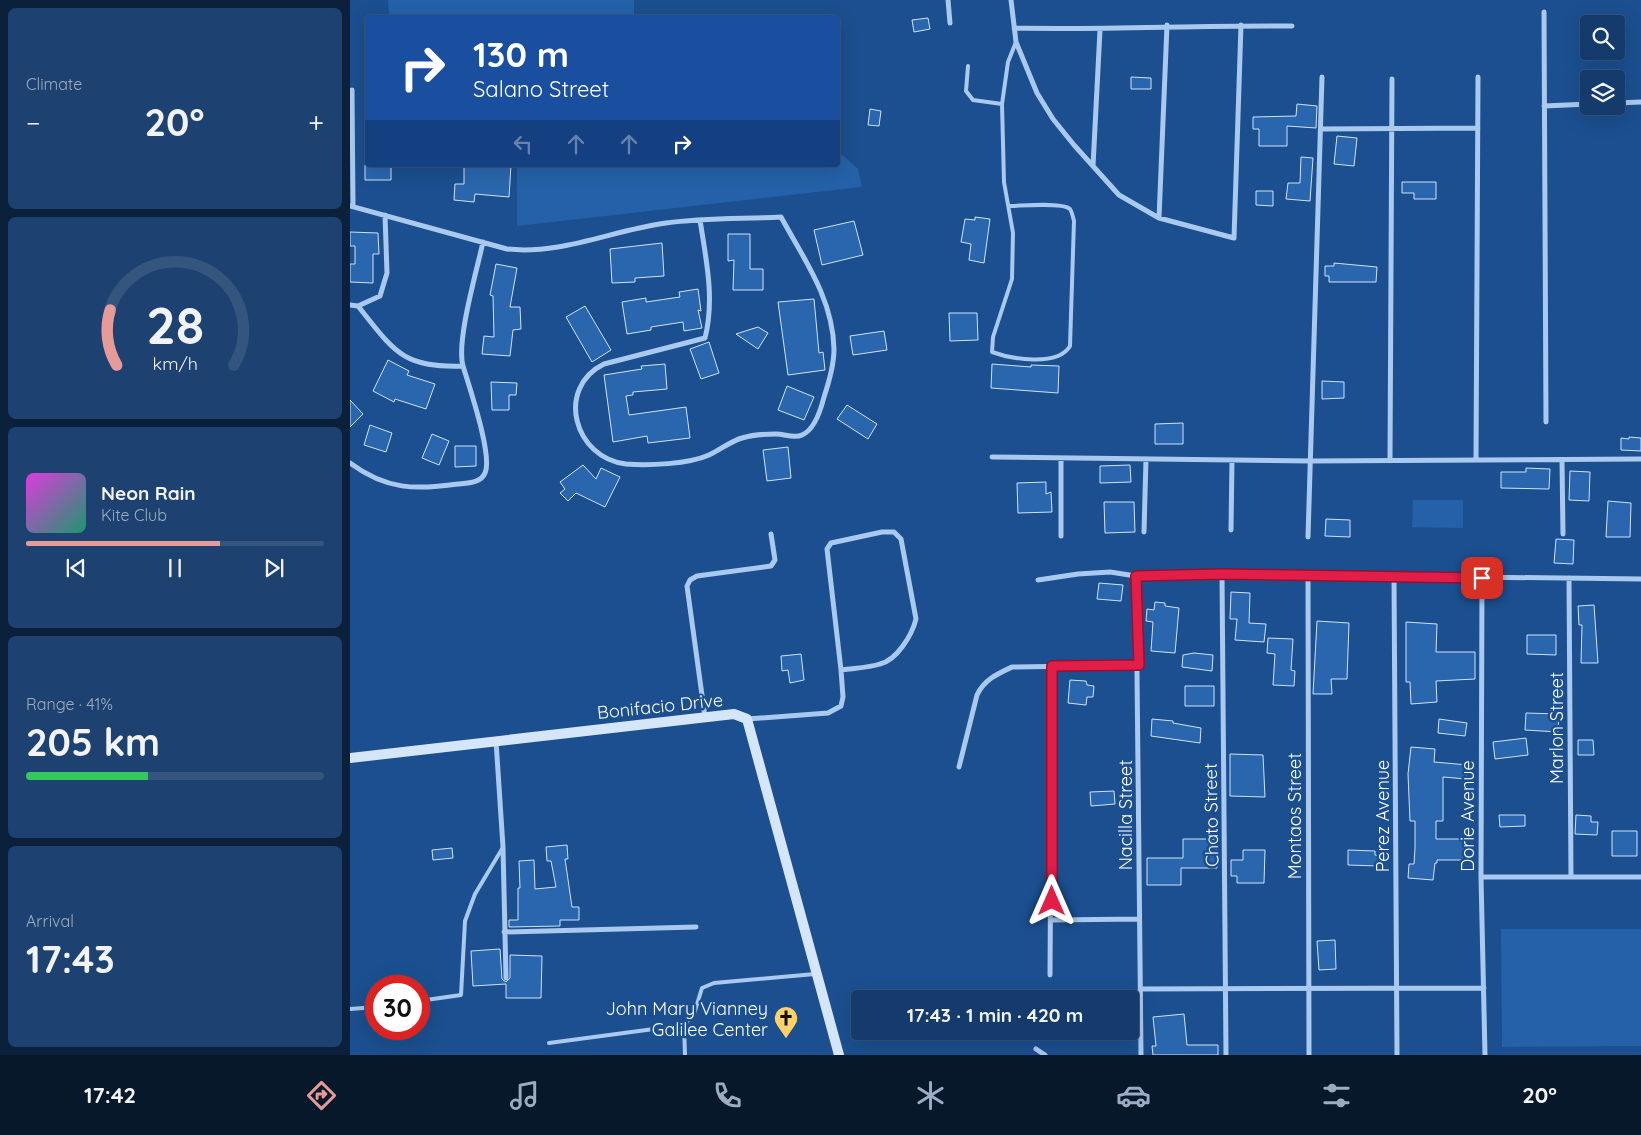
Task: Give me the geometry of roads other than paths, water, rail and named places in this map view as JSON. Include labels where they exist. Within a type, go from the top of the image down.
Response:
[{"type":"street","points":[[948,0],[950,23]]},
{"type":"street","points":[[1011,0],[1016,42],[1037,93],[1053,119],[1120,196],[1159,218],[1234,238],[1241,26]]},
{"type":"street","points":[[1544,12],[1546,422]]},
{"type":"street","points":[[1014,28],[1100,30],[1167,25],[1292,26]]},
{"type":"street","points":[[1159,218],[1167,25]]},
{"type":"street","points":[[1093,167],[1100,30]]},
{"type":"street","points":[[1476,460],[1478,76]]},
{"type":"street","points":[[1308,537],[1322,77]]},
{"type":"street","points":[[1390,461],[1392,79]]},
{"type":"street","points":[[352,90],[352,206],[507,250],[544,250],[647,227],[700,220],[781,217],[819,285],[828,306],[834,350],[822,407],[812,426],[804,435],[795,437],[778,434],[742,438],[707,456],[672,462],[626,464],[613,461],[593,450],[578,427],[576,398],[582,381],[592,370],[604,364],[705,338],[710,314],[708,271],[700,220]]},
{"type":"street","points":[[1625,103],[1641,102]]},
{"type":"street","points":[[1544,106],[1580,104]]},
{"type":"street","points":[[1321,129],[1478,128]]},
{"type":"street","points":[[350,305],[358,306],[380,296],[386,284],[385,215]]},
{"type":"street","points":[[350,463],[384,481],[403,487],[424,489],[475,482],[482,479],[486,469],[480,426],[473,391],[463,366],[461,354],[483,242]]},
{"type":"street","points":[[358,306],[397,353],[418,364],[463,366]]},
{"type":"street","points":[[992,457],[1310,461],[1641,459]]},
{"type":"street","points":[[1061,458],[1061,536]]},
{"type":"street","points":[[1144,532],[1146,459]]},
{"type":"street","points":[[1231,530],[1232,460]]},
{"type":"street","points":[[1562,460],[1563,534]]},
{"type":"street","points":[[746,719],[828,712],[841,706],[843,697],[841,670],[827,549],[831,542],[882,532],[894,532],[901,539],[916,619],[913,631],[898,651],[882,664],[841,670]]},
{"type":"street","points":[[705,717],[687,586],[690,580],[697,576],[771,566],[775,560],[771,534]]},
{"type":"street","points":[[1038,580],[1078,574],[1110,572],[1136,576],[1222,574],[1308,577],[1641,579]]},
{"type":"street","name":"Chato Street","points":[[1222,574],[1226,1055]]},
{"type":"street","name":"Nacilla Street","points":[[1136,576],[1139,665],[1141,1055]]},
{"type":"street","name":"Montaos Street","points":[[1308,577],[1309,1055]]},
{"type":"street","name":"Perez Avenue","points":[[1394,577],[1397,1055]]},
{"type":"street","name":"Dorie Avenue","points":[[1482,578],[1481,877],[1485,1055]]},
{"type":"street","name":"Marlon Street","points":[[1569,578],[1571,877]]},
{"type":"street","points":[[959,767],[977,695],[981,686],[995,675],[1012,667],[1139,665]]},
{"type":"street","points":[[1050,976],[1052,920],[1052,666]]},
{"type":"street","name":"Bonifacio Drive","points":[[350,758],[734,714],[746,719],[839,1055]]},
{"type":"street","points":[[496,740],[503,847],[506,978]]},
{"type":"street","points":[[1481,877],[1641,877]]},
{"type":"street","points":[[1052,920],[1140,919]]},
{"type":"street","points":[[504,932],[696,927]]},
{"type":"street","points":[[1140,988],[1484,988]]},
{"type":"street","points":[[1036,1049],[1045,1055]]},
{"type":"lane","points":[[1009,206],[1052,205],[1068,207],[1071,210],[1074,221],[1070,346],[1066,353],[1055,359],[1008,358],[992,352],[993,337],[1012,279],[1013,233],[1004,182],[1002,104],[1008,62],[1016,42]]},
{"type":"lane","points":[[968,66],[966,91],[973,100],[1002,104]]},
{"type":"lane","points":[[430,999],[460,995],[465,921],[475,894],[503,847]]},
{"type":"lane","points":[[549,1043],[684,1025],[694,1014],[702,988],[714,983],[816,974]]},
{"type":"lane","points":[[350,1010],[365,1008]]},
{"type":"lane","points":[[684,1025],[685,1055]]},
{"type":"place","name":"John Mary Vianney Galilee Center","points":[[786,1039]]}]
